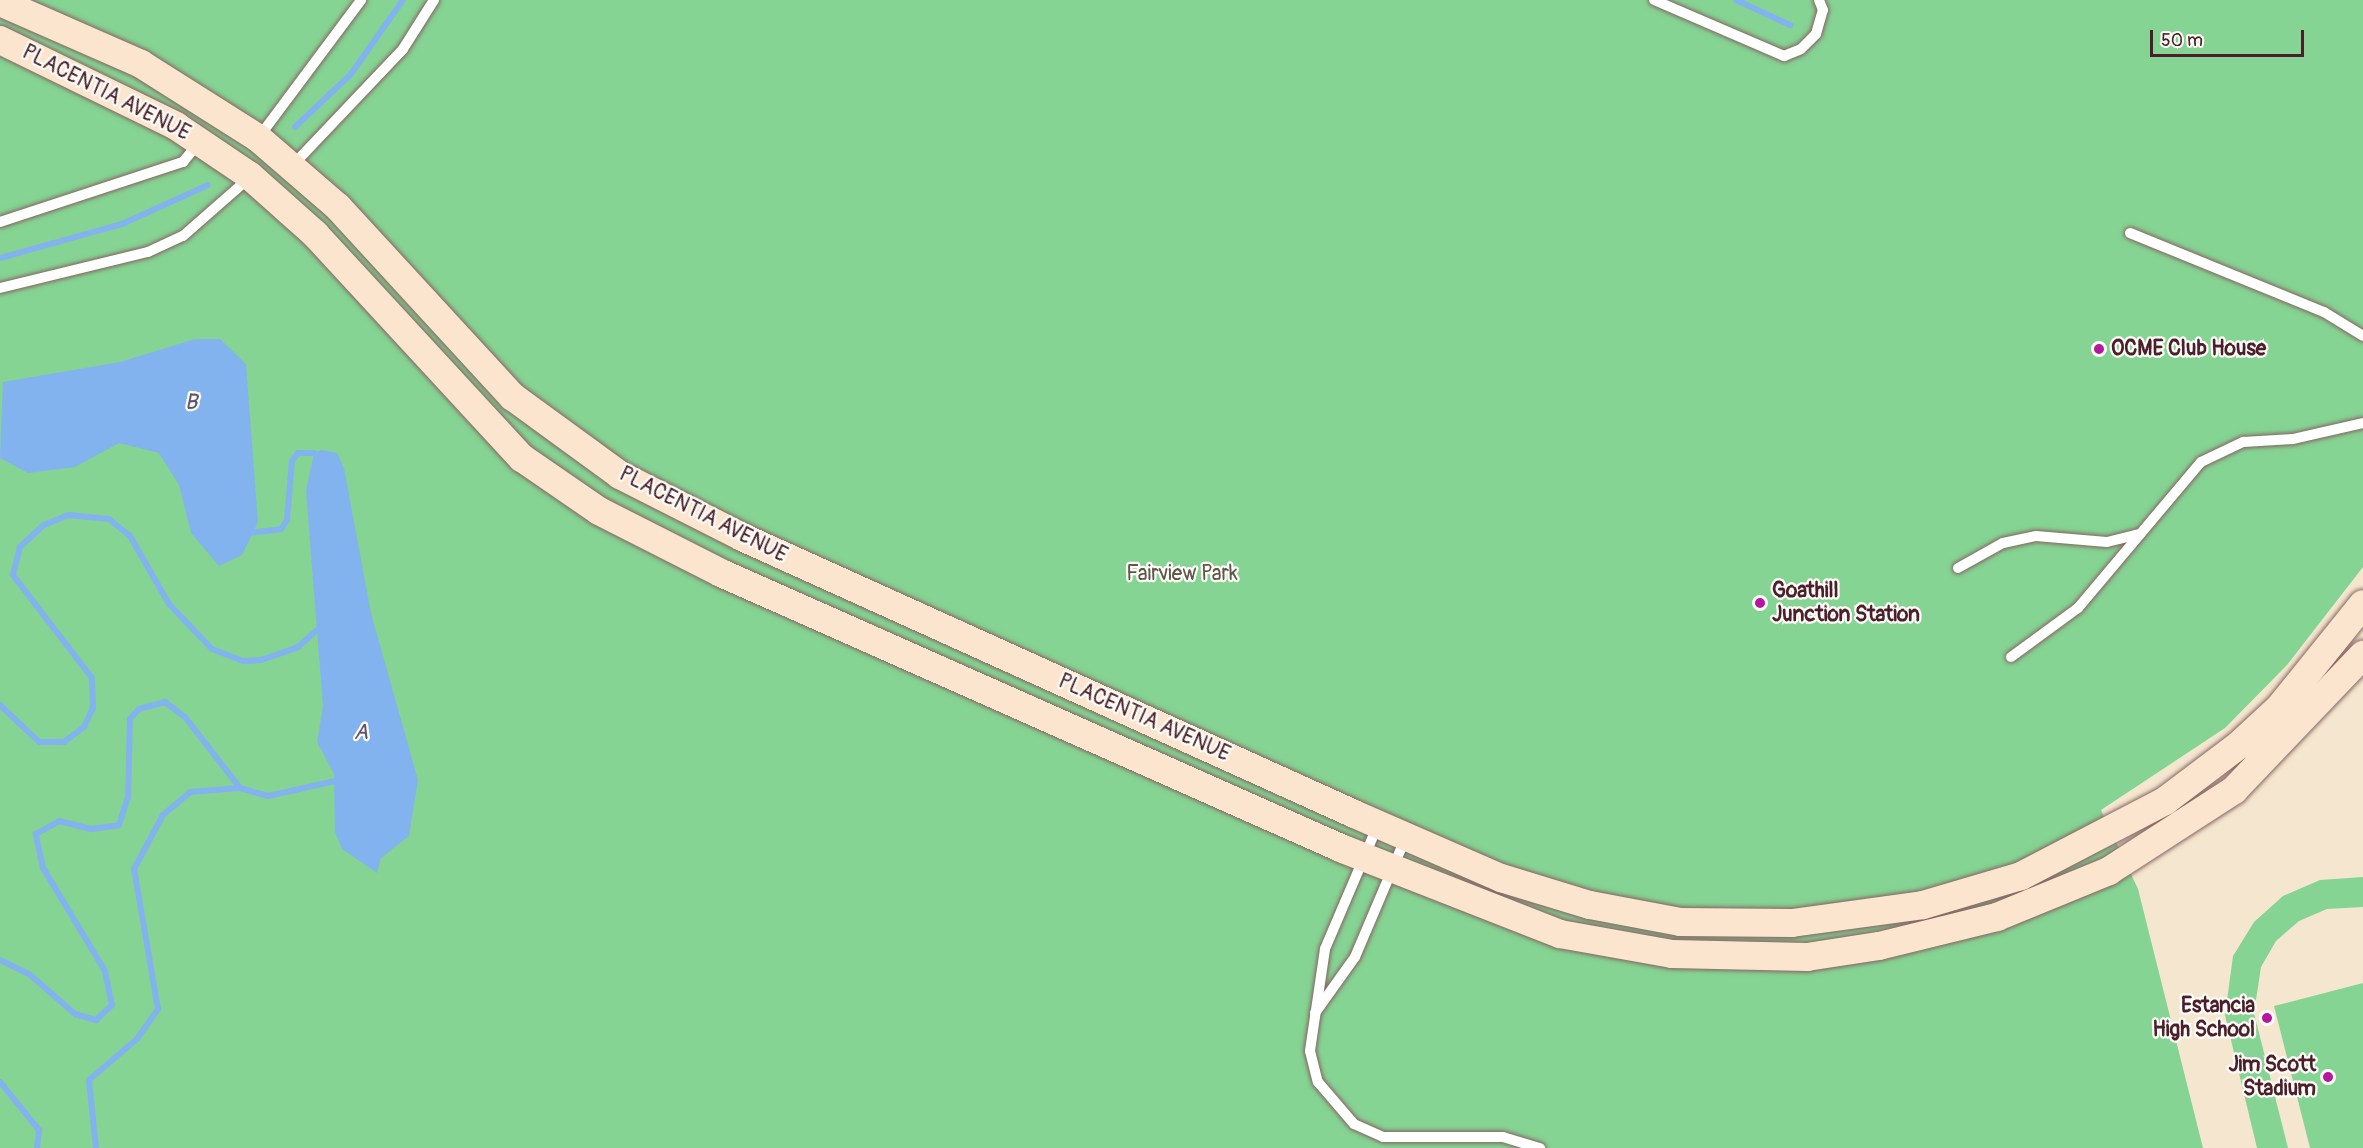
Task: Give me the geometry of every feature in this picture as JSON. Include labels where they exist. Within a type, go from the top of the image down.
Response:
[{"type":"main road","name":"PLACENTIA AVENUE","points":[[0,2],[141,64],[258,138],[292,166],[513,397],[620,475],[742,537],[1379,824],[1545,893],[1680,922],[1792,923],[1923,905],[2021,876],[2097,841],[2165,801],[2280,707],[2363,604]]},
{"type":"main road","name":"PLACENTIA AVENUE","points":[[0,40],[200,141],[250,176],[315,234],[522,458],[599,512],[721,573],[1392,870],[1560,934],[1625,947],[1807,957],[1879,946],[1997,917],[2109,872],[2234,790],[2363,655]]},
{"type":"lane","points":[[258,138],[360,0]]},
{"type":"lane","points":[[292,166],[403,49],[434,0]]},
{"type":"lane","points":[[1653,0],[1784,57],[1801,49],[1816,34],[1823,10],[1820,0]]},
{"type":"lane","points":[[0,222],[183,162],[200,141]]},
{"type":"lane","points":[[0,288],[157,248],[215,212],[250,176]]},
{"type":"lane","points":[[2130,233],[2324,312],[2363,336]]},
{"type":"lane","points":[[2011,657],[2078,608],[2201,462],[2219,450],[2363,423]]},
{"type":"lane","points":[[1958,568],[2003,543],[2036,536],[2107,542],[2140,534]]},
{"type":"lane","points":[[1379,824],[1325,949],[1310,1051],[1318,1082],[1354,1124],[1383,1137],[1503,1137],[1540,1148]]},
{"type":"lane","points":[[1314,1013],[1356,957],[1407,836]]},
{"type":"green space","name":"Fairview Park","points":[[0,0],[2363,0],[2363,567],[2287,665],[2225,728],[2101,810],[2138,889],[2203,1148],[0,1148]]},
{"type":"green space","points":[[2363,877],[2363,907],[2327,909],[2299,921],[2276,941],[2261,967],[2254,1013],[2288,1148],[2257,1148],[2225,1015],[2233,956],[2254,922],[2283,896],[2320,880]]},
{"type":"green space","name":"Jim Scott Stadium","points":[[2363,983],[2363,1148],[2310,1148],[2274,1006]]},
{"type":"water","name":"B","points":[[195,339],[220,339],[246,364],[258,522],[242,555],[219,566],[191,533],[179,485],[159,453],[119,443],[75,467],[28,473],[0,458],[3,382],[120,362]]},
{"type":"water","name":"A","points":[[322,450],[337,453],[344,468],[371,613],[418,780],[409,836],[381,858],[377,873],[342,849],[335,832],[334,774],[317,742],[323,706],[306,491],[314,453]]},
{"type":"waterway","points":[[295,127],[351,74],[403,0]]},
{"type":"waterway","points":[[1736,0],[1790,25]]},
{"type":"waterway","points":[[0,258],[122,224],[208,185]]},
{"type":"waterway","points":[[250,533],[281,529],[287,520],[292,461],[298,453],[314,453]]},
{"type":"waterway","points":[[0,705],[39,742],[64,742],[84,727],[93,708],[92,678],[13,575],[20,547],[44,525],[69,515],[109,519],[130,536],[169,604],[212,649],[244,661],[261,660],[298,647],[317,630]]},
{"type":"waterway","points":[[0,960],[29,974],[75,1014],[96,1020],[112,1005],[105,971],[43,868],[36,834],[59,821],[92,829],[119,825],[128,797],[130,719],[139,709],[165,702],[185,717],[240,788]]},
{"type":"waterway","points":[[96,1148],[89,1080],[137,1039],[158,1009],[134,869],[163,815],[190,792],[240,788],[268,796],[335,781]]},
{"type":"waterway","points":[[0,1082],[39,1130],[37,1148]]},
{"type":"place","name":"OCME Club House","points":[[2099,349]]},
{"type":"place","name":"Goathill Junction Station","points":[[1760,603]]},
{"type":"place","name":"Estancia High School","points":[[2267,1018]]},
{"type":"place","name":"Jim Scott Stadium","points":[[2328,1077]]}]
